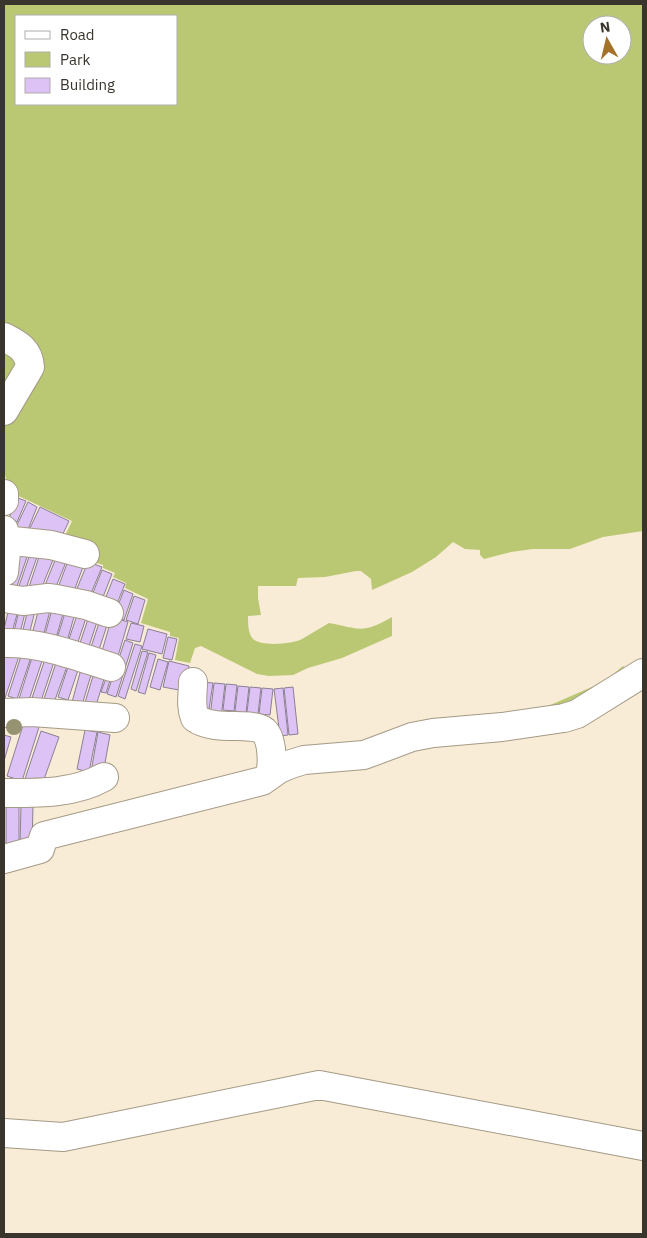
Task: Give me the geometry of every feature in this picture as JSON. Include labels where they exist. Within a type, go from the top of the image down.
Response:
[{"type":"street","points":[[4,337],[18,344],[27,352],[30,360],[30,367],[6,402]]},
{"type":"street","points":[[4,494],[4,500]]},
{"type":"street","points":[[4,572],[6,552],[4,537],[50,544],[85,554]]},
{"type":"street","points":[[4,598],[24,601],[56,599],[86,605],[109,613]]},
{"type":"street","points":[[4,643],[25,643],[53,649],[111,667]]},
{"type":"street","points":[[44,836],[262,781],[291,764],[304,760],[364,755],[412,737],[433,733],[510,726],[564,718],[577,714],[643,673]]},
{"type":"street","points":[[193,682],[193,712],[196,718],[209,724],[258,728],[266,734],[270,745],[272,763],[272,770],[269,776]]},
{"type":"street","points":[[4,713],[32,712],[115,718]]},
{"type":"street","points":[[4,793],[41,793],[88,785],[104,777]]},
{"type":"street","points":[[4,859],[40,849],[44,836],[41,793]]},
{"type":"street","points":[[4,1133],[63,1137],[319,1085],[643,1146]]},
{"type":"green space","points":[[4,4],[643,4],[643,531],[603,537],[570,549],[533,549],[484,559],[480,555],[480,550],[465,549],[453,542],[436,557],[412,572],[372,590],[371,579],[361,571],[325,577],[298,578],[296,586],[258,586],[261,615],[248,616],[250,634],[257,642],[277,644],[298,641],[329,623],[361,629],[374,626],[392,617],[392,636],[342,658],[308,668],[293,675],[269,676],[257,674],[201,646],[195,648],[190,663],[175,660],[179,638],[170,636],[170,632],[141,623],[148,599],[125,588],[126,583],[113,577],[115,573],[103,568],[103,565],[88,560],[61,544],[72,521],[10,492],[4,472],[4,421],[25,388],[4,331]]},
{"type":"green space","points":[[4,342],[21,355],[4,394]]},
{"type":"green space","points":[[623,666],[632,673],[547,715],[548,706],[594,686]]},
{"type":"building","points":[[18,498],[26,501],[17,522],[9,518]]},
{"type":"building","points":[[28,502],[37,507],[27,532],[16,527]]},
{"type":"building","points":[[40,507],[69,521],[59,542],[30,528]]},
{"type":"building","points":[[21,548],[29,551],[14,595],[6,592]]},
{"type":"building","points":[[31,551],[38,554],[23,597],[16,595]]},
{"type":"building","points":[[58,553],[68,557],[53,594],[43,590]]},
{"type":"building","points":[[71,553],[86,559],[71,599],[56,593]]},
{"type":"building","points":[[40,554],[55,555],[39,594],[28,590]]},
{"type":"building","points":[[88,562],[102,567],[87,603],[73,598]]},
{"type":"building","points":[[102,570],[112,574],[99,607],[89,603]]},
{"type":"building","points":[[113,579],[125,584],[114,611],[102,607]]},
{"type":"building","points":[[124,590],[133,594],[124,620],[114,616]]},
{"type":"building","points":[[134,596],[145,600],[138,624],[126,620]]},
{"type":"building","points":[[68,603],[77,606],[66,645],[56,642]]},
{"type":"building","points":[[66,604],[53,648],[42,645],[53,606]]},
{"type":"building","points":[[80,606],[89,609],[76,648],[67,645]]},
{"type":"building","points":[[20,607],[26,609],[20,633],[14,631]]},
{"type":"building","points":[[51,607],[41,644],[30,642],[39,608]]},
{"type":"building","points":[[9,608],[18,611],[12,632],[4,629]]},
{"type":"building","points":[[28,609],[35,611],[29,635],[22,634]]},
{"type":"building","points":[[91,610],[100,613],[87,652],[78,649]]},
{"type":"building","points":[[102,614],[110,616],[97,656],[89,653]]},
{"type":"building","points":[[112,617],[128,622],[116,663],[100,658]]},
{"type":"building","points":[[131,623],[144,626],[140,642],[126,639]]},
{"type":"building","points":[[148,629],[167,634],[162,654],[142,649]]},
{"type":"building","points":[[168,637],[177,639],[172,660],[163,658]]},
{"type":"building","points":[[125,640],[133,643],[116,697],[107,694]]},
{"type":"building","points":[[135,644],[142,646],[125,699],[118,696]]},
{"type":"building","points":[[22,647],[4,701],[4,652]]},
{"type":"building","points":[[24,647],[34,648],[17,699],[8,696]]},
{"type":"building","points":[[35,648],[46,649],[28,703],[19,699]]},
{"type":"building","points":[[48,650],[57,653],[39,707],[30,704]]},
{"type":"building","points":[[142,651],[148,652],[136,691],[131,689]]},
{"type":"building","points":[[149,653],[156,655],[145,694],[138,692]]},
{"type":"building","points":[[59,654],[70,658],[51,711],[41,708]]},
{"type":"building","points":[[71,658],[81,661],[68,700],[58,697]]},
{"type":"building","points":[[158,659],[168,662],[160,690],[150,687]]},
{"type":"building","points":[[169,661],[189,666],[184,691],[163,687]]},
{"type":"building","points":[[83,662],[94,665],[82,705],[72,702]]},
{"type":"building","points":[[96,666],[107,669],[95,709],[84,706]]},
{"type":"building","points":[[109,670],[113,671],[106,693],[101,692]]},
{"type":"building","points":[[202,682],[213,683],[209,709],[199,707]]},
{"type":"building","points":[[214,683],[225,684],[221,718],[210,717]]},
{"type":"building","points":[[226,684],[237,685],[234,711],[223,710]]},
{"type":"building","points":[[238,686],[249,687],[246,713],[235,711]]},
{"type":"building","points":[[250,687],[261,688],[258,714],[247,712]]},
{"type":"building","points":[[293,687],[298,734],[289,735],[284,688]]},
{"type":"building","points":[[262,688],[273,689],[270,715],[259,714]]},
{"type":"building","points":[[283,688],[288,735],[280,736],[274,689]]},
{"type":"building","points":[[25,719],[40,724],[22,781],[7,776]]},
{"type":"building","points":[[85,730],[97,732],[89,772],[77,769]]},
{"type":"building","points":[[41,731],[59,737],[41,788],[24,782]]},
{"type":"building","points":[[98,732],[110,735],[103,774],[91,772]]},
{"type":"building","points":[[4,735],[11,737],[4,761]]},
{"type":"building","points":[[6,804],[19,804],[19,846],[6,845]]},
{"type":"building","points":[[21,805],[33,806],[32,845],[20,845]]}]
